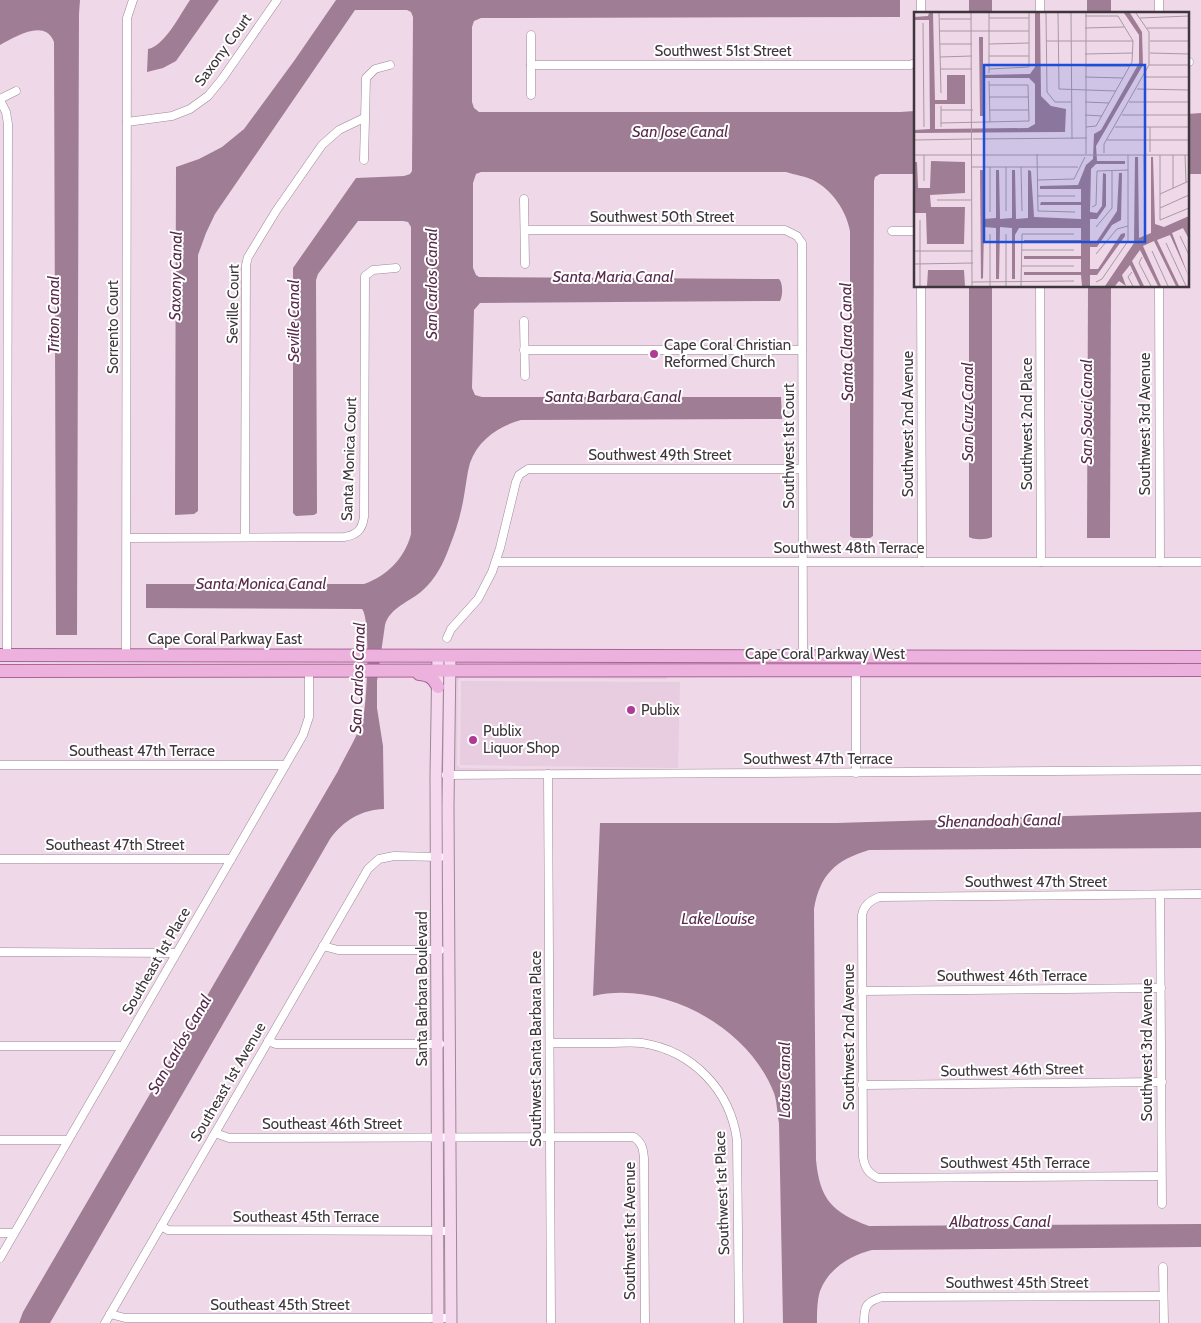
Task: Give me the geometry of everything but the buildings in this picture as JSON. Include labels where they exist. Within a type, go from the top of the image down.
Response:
[{"type":"main road","name":"Cape Coral Parkway East","points":[[2,658],[126,655],[444,656]]},
{"type":"main road","points":[[51,671],[62,665],[69,664],[119,663],[125,659],[126,655]]},
{"type":"main road","points":[[129,671],[146,664],[187,664],[192,662],[194,655]]},
{"type":"main road","name":"Cape Coral Parkway West","points":[[444,656],[678,658],[939,656],[1201,657]]},
{"type":"main road","name":"Santa Barbara Boulevard","points":[[444,656],[450,775],[451,1320]]},
{"type":"main road","points":[[856,670],[863,664],[926,663],[939,656]]},
{"type":"main road","points":[[594,670],[605,662],[662,663],[678,658]]},
{"type":"main road","points":[[720,670],[729,664],[792,664],[803,658]]},
{"type":"main road","name":"Cape Coral Parkway East","points":[[0,671],[325,670],[383,672]]},
{"type":"main road","points":[[383,672],[444,670]]},
{"type":"main road","name":"Cape Coral Parkway West","points":[[444,670],[1201,670]]},
{"type":"main road","name":"Santa Barbara Boulevard","points":[[438,1321],[436,775],[438,687],[444,670]]},
{"type":"main road","points":[[383,672],[428,675],[434,678],[438,687]]},
{"type":"street","name":"Sorrento Court","points":[[126,655],[127,18],[133,0]]},
{"type":"street","name":"Saxony Court","points":[[127,122],[172,116],[190,109],[208,96],[277,0]]},
{"type":"street","points":[[531,35],[531,95]]},
{"type":"street","name":"Southwest 51st Street","points":[[531,65],[910,65],[914,63]]},
{"type":"street","points":[[364,160],[366,78],[375,69],[390,64]]},
{"type":"street","points":[[2,658],[8,124],[6,112],[0,99],[16,92]]},
{"type":"street","name":"Seville Court","points":[[245,537],[246,265],[248,257],[276,211],[327,140],[339,130],[364,118]]},
{"type":"street","points":[[524,198],[525,264]]},
{"type":"street","name":"Southwest 50th Street","points":[[524,230],[784,230],[797,236]]},
{"type":"street","points":[[892,231],[914,230]]},
{"type":"street","name":"Southwest 1st Court","points":[[797,236],[802,243],[803,658]]},
{"type":"street","name":"Santa Monica Court","points":[[127,538],[351,536],[358,532],[363,525],[365,276],[373,270],[396,268]]},
{"type":"street","name":"Southwest 2nd Avenue","points":[[921,288],[922,562]]},
{"type":"street","name":"Southwest 2nd Place","points":[[1040,288],[1041,562]]},
{"type":"street","name":"Southwest 3rd Avenue","points":[[1159,288],[1160,562]]},
{"type":"street","points":[[524,321],[524,376]]},
{"type":"street","points":[[524,350],[802,350]]},
{"type":"street","name":"Southwest 49th Street","points":[[497,562],[516,482],[520,475],[528,470],[535,468],[802,469]]},
{"type":"street","points":[[447,638],[451,629],[472,607],[497,562]]},
{"type":"street","name":"Southwest 48th Terrace","points":[[497,562],[1201,562]]},
{"type":"street","name":"Southeast 1st Place","points":[[0,1258],[303,735],[307,724],[309,670]]},
{"type":"street","points":[[856,670],[856,773]]},
{"type":"street","name":"Southeast 47th Terrace","points":[[0,765],[285,765]]},
{"type":"street","name":"Southwest 47th Terrace","points":[[436,775],[1201,770]]},
{"type":"street","name":"Southwest Santa Barbara Place","points":[[548,774],[551,1323]]},
{"type":"street","name":"Southeast 1st Avenue","points":[[106,1323],[368,869],[379,859],[394,856],[436,857]]},
{"type":"street","points":[[436,857],[449,858]]},
{"type":"street","name":"Southeast 47th Street","points":[[0,859],[231,859]]},
{"type":"street","name":"Southwest 47th Street","points":[[871,900],[879,897],[1201,894]]},
{"type":"street","name":"Southwest 3rd Avenue","points":[[1160,895],[1162,1204]]},
{"type":"street","name":"Southwest 2nd Avenue","points":[[870,1174],[864,1166],[863,1158],[862,915],[864,908],[871,900]]},
{"type":"street","points":[[323,946],[338,950],[449,950]]},
{"type":"street","points":[[0,952],[176,953]]},
{"type":"street","name":"Southwest 46th Terrace","points":[[862,991],[1161,988]]},
{"type":"street","points":[[268,1041],[276,1044],[450,1044]]},
{"type":"street","name":"Southwest 1st Place","points":[[550,1043],[644,1044],[660,1047],[677,1054],[703,1072],[724,1098],[736,1130],[738,1150],[739,1323]]},
{"type":"street","points":[[0,1046],[122,1046]]},
{"type":"street","name":"Southwest 46th Street","points":[[862,1085],[1162,1082]]},
{"type":"street","name":"Southeast 46th Street","points":[[215,1133],[229,1138],[450,1137]]},
{"type":"street","points":[[450,1137],[550,1136]]},
{"type":"street","name":"Southwest 1st Avenue","points":[[550,1136],[627,1136],[639,1140],[643,1147],[645,1323]]},
{"type":"street","points":[[0,1140],[68,1140]]},
{"type":"street","name":"Southwest 45th Terrace","points":[[870,1174],[878,1178],[1161,1176]]},
{"type":"street","name":"Southeast 45th Terrace","points":[[161,1226],[168,1230],[451,1231]]},
{"type":"street","points":[[0,1233],[14,1233]]},
{"type":"street","points":[[1163,1267],[1164,1323]]},
{"type":"street","name":"Southwest 45th Street","points":[[864,1323],[866,1306],[871,1300],[882,1297],[1163,1296]]},
{"type":"street","name":"Southeast 45th Street","points":[[110,1314],[125,1318],[451,1320]]},
{"type":"shaded area","points":[[453,674],[666,674],[667,679],[460,678],[458,681],[457,765],[460,768],[670,771],[453,776]]},
{"type":"shaded area","points":[[461,681],[680,682],[678,768],[460,765]]},
{"type":"water","points":[[0,0],[80,0],[77,635],[56,635],[54,42],[50,35],[44,31],[37,30],[21,34],[0,45]]},
{"type":"water","points":[[190,0],[219,0],[176,61],[163,68],[147,72],[148,49],[154,47],[166,36]]},
{"type":"water","points":[[336,0],[900,0],[900,17],[481,18],[474,21],[472,27],[472,102],[474,108],[479,112],[914,111],[914,174],[880,174],[875,177],[874,181],[873,536],[870,538],[853,538],[850,536],[850,231],[842,208],[826,189],[810,179],[786,172],[481,172],[476,174],[473,183],[473,268],[479,277],[779,279],[782,296],[780,301],[480,303],[474,310],[472,388],[475,395],[482,397],[781,397],[782,419],[521,420],[497,430],[478,447],[470,463],[458,522],[442,565],[428,585],[396,609],[385,625],[377,681],[377,708],[383,746],[384,809],[368,811],[354,817],[341,826],[330,839],[50,1323],[19,1323],[23,1312],[338,771],[363,718],[367,680],[367,628],[362,609],[146,608],[146,584],[364,584],[380,576],[394,565],[404,551],[411,534],[411,227],[408,222],[403,221],[358,221],[318,274],[316,280],[317,513],[314,515],[296,516],[293,513],[293,268],[356,178],[404,176],[412,171],[413,17],[411,12],[407,10],[355,10],[215,214],[206,233],[198,255],[198,511],[194,514],[175,515],[176,167],[199,159],[222,147],[244,129]]},
{"type":"water","points":[[969,0],[992,0],[992,12],[969,12]]},
{"type":"water","points":[[1087,0],[1111,0],[1111,12],[1087,12]]},
{"type":"water","points":[[1201,113],[1201,174],[1188,174],[1188,114]]},
{"type":"water","points":[[969,288],[992,288],[992,537],[974,539],[969,537]]},
{"type":"water","points":[[1088,288],[1111,288],[1110,538],[1087,538]]},
{"type":"water","name":"Lake Louise","points":[[1201,812],[1201,848],[869,850],[847,859],[831,870],[820,886],[814,909],[816,1160],[818,1174],[825,1195],[837,1210],[869,1226],[1201,1224],[1201,1247],[872,1250],[848,1259],[829,1276],[820,1291],[817,1323],[783,1323],[779,1123],[774,1093],[762,1069],[744,1047],[700,1013],[674,1002],[647,995],[620,993],[593,996],[600,823],[836,823]]},
{"type":"place","name":"Cape Coral Christian Reformed Church","points":[[654,354]]},
{"type":"place","name":"Publix","points":[[631,710]]},
{"type":"place","name":"Publix Liquor Shop","points":[[473,740]]},
{"type":"water label","name":"San Jose Canal","points":[[680,131]]},
{"type":"water label","name":"Saxony Canal","points":[[175,276]]},
{"type":"water label","name":"Santa Maria Canal","points":[[613,276]]},
{"type":"water label","name":"San Carlos Canal","points":[[431,284]]},
{"type":"water label","name":"Triton Canal","points":[[53,315]]},
{"type":"water label","name":"Seville Canal","points":[[293,321]]},
{"type":"water label","name":"Santa Clara Canal","points":[[846,342]]},
{"type":"water label","name":"Santa Barbara Canal","points":[[613,396]]},
{"type":"water label","name":"San Cruz Canal","points":[[967,412]]},
{"type":"water label","name":"San Souci Canal","points":[[1086,412]]},
{"type":"water label","name":"Santa Monica Canal","points":[[261,583]]},
{"type":"water label","name":"San Carlos Canal","points":[[357,678]]},
{"type":"water label","name":"Shenandoah Canal","points":[[999,820]]},
{"type":"water label","name":"San Carlos Canal","points":[[179,1044]]},
{"type":"water label","name":"Lotus Canal","points":[[784,1080]]},
{"type":"water label","name":"Albatross Canal","points":[[1000,1221]]}]
